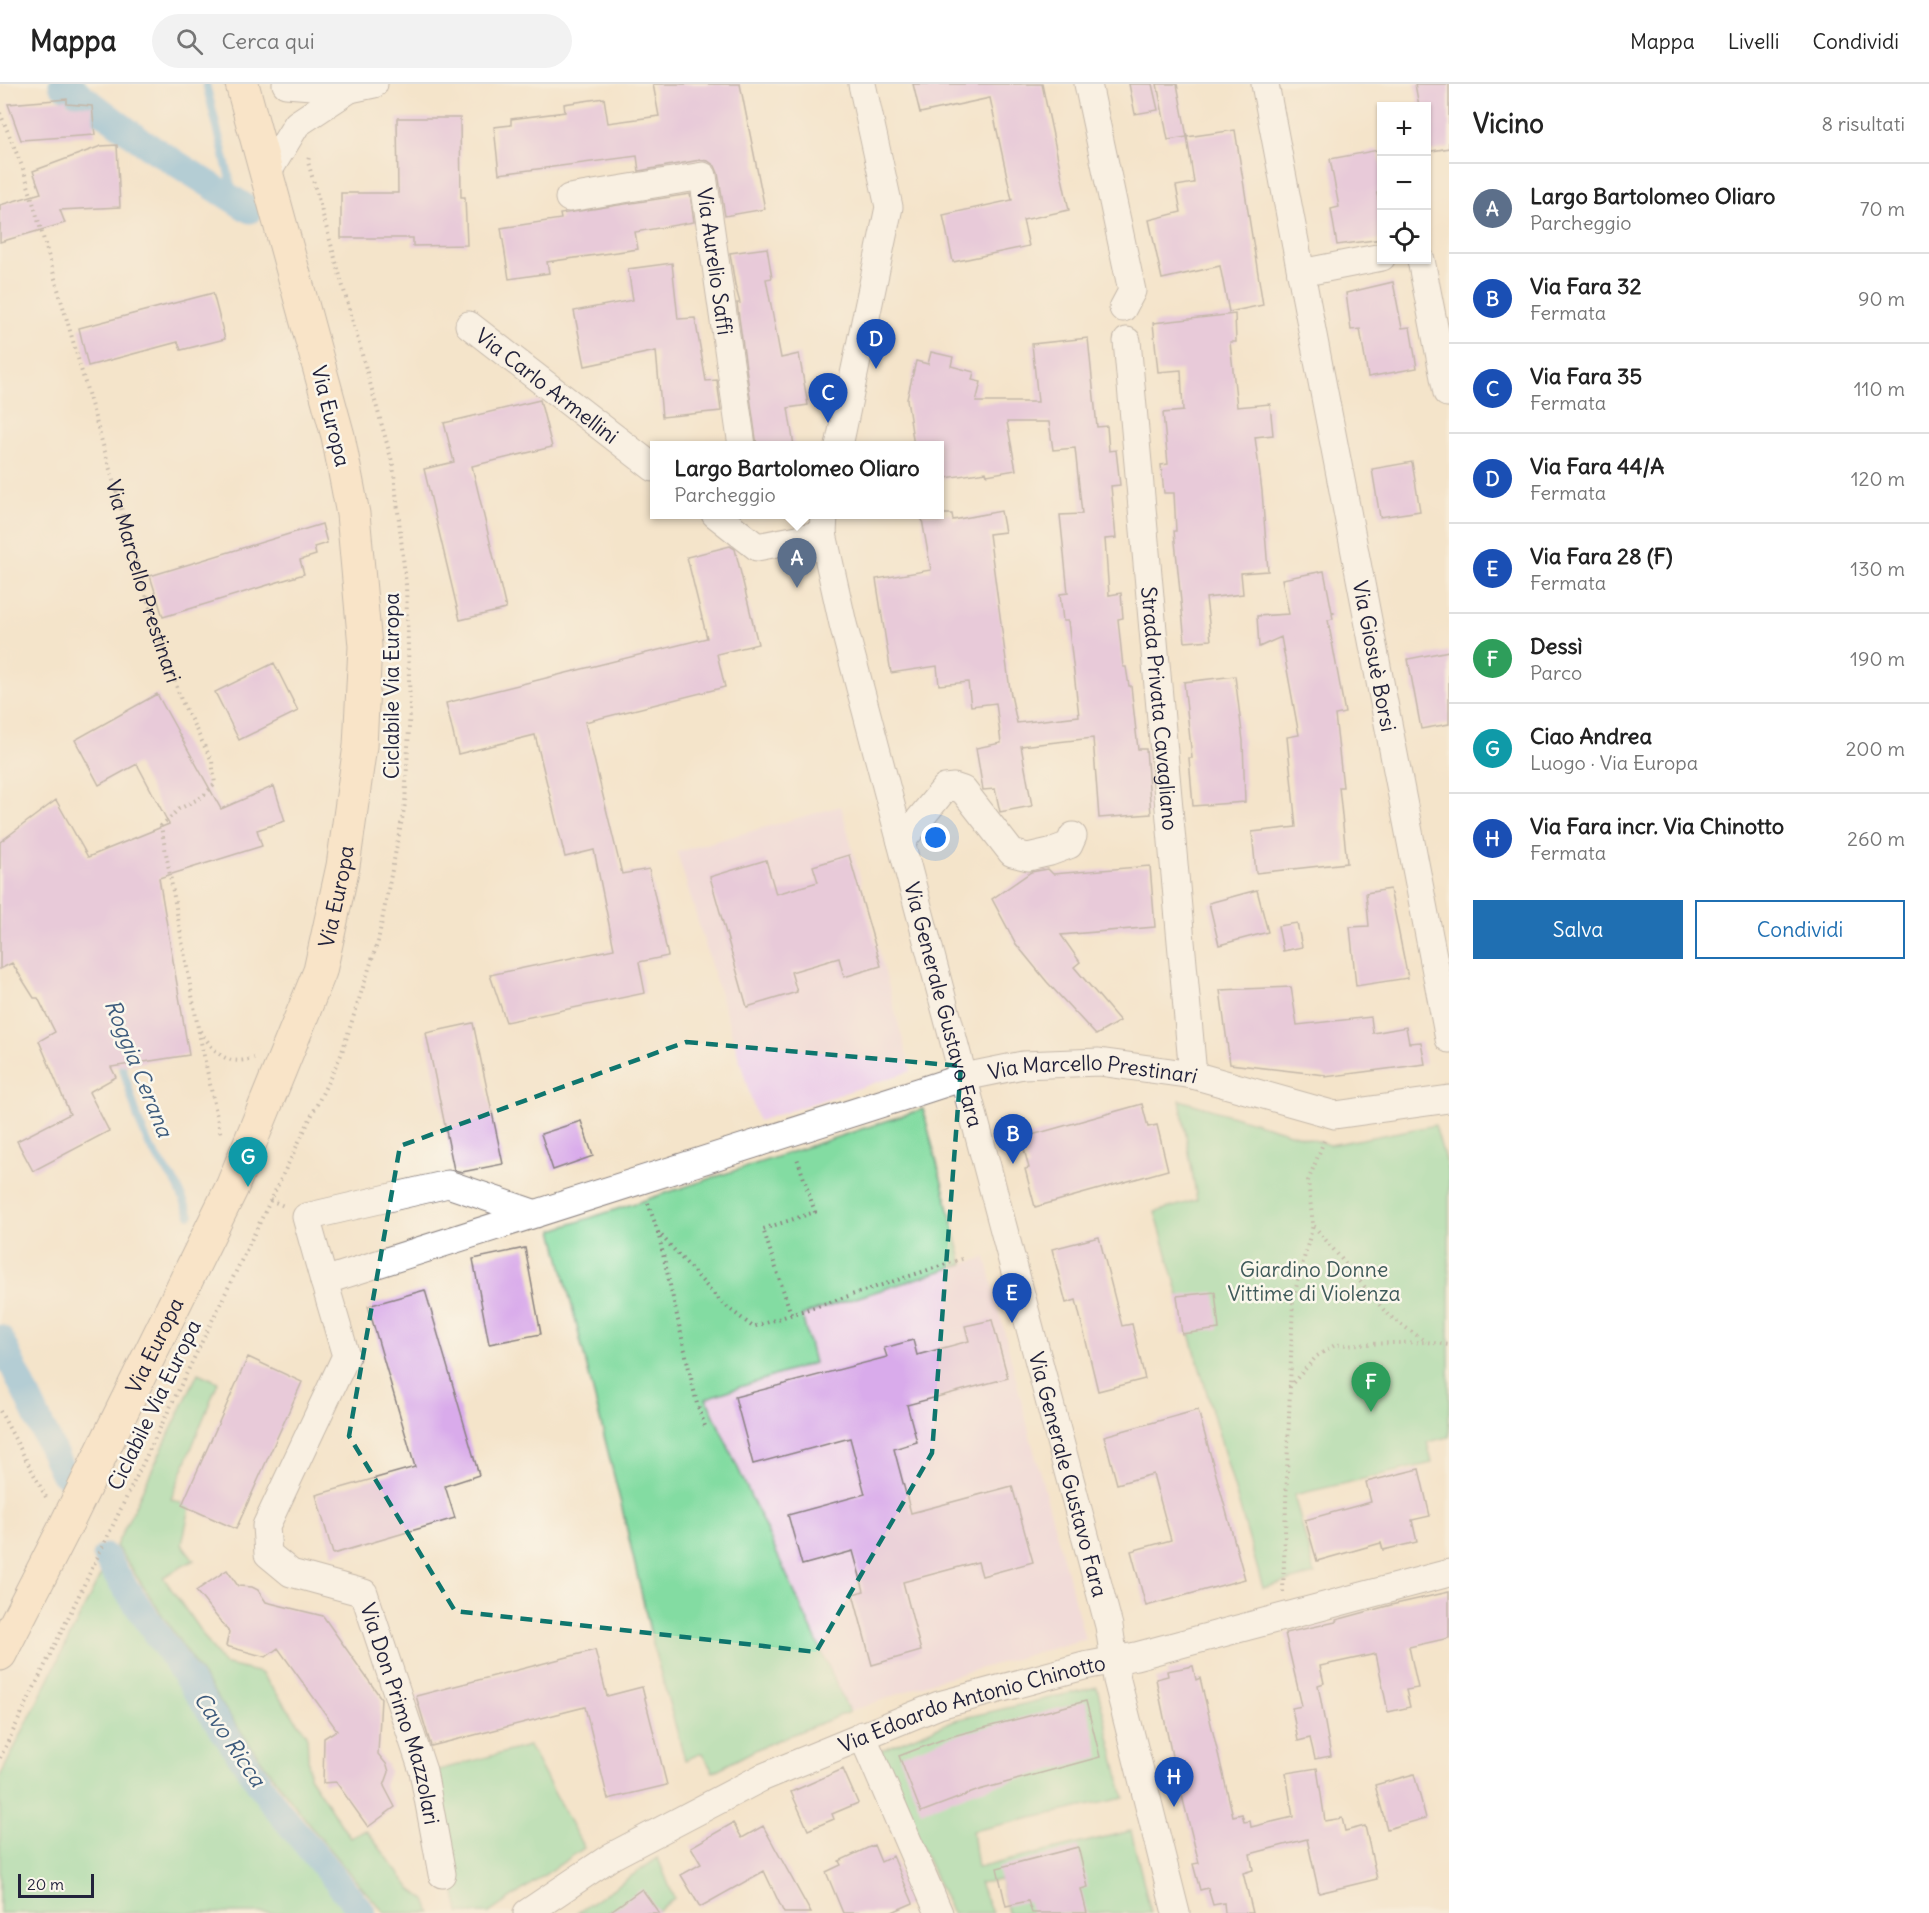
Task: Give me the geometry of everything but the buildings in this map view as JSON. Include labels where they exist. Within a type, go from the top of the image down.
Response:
[{"type":"main road","name":"Via Europa","points":[[0,1654],[232,1187],[320,971],[343,866],[360,746],[365,646],[353,514],[338,436],[242,84]]},
{"type":"street","points":[[286,84],[362,86]]},
{"type":"street","points":[[840,441],[889,207],[862,84]]},
{"type":"street","points":[[1089,84],[1132,291],[1122,308]]},
{"type":"street","name":"Via Giosuè Borsi","points":[[1265,84],[1449,1039]]},
{"type":"street","points":[[267,175],[297,124],[362,86]]},
{"type":"street","name":"Via Aurelio Saffi","points":[[569,198],[703,176],[741,441]]},
{"type":"street","points":[[1301,273],[1377,258]]},
{"type":"street","points":[[1422,264],[1447,393]]},
{"type":"street","name":"Via Carlo Armellini","points":[[469,325],[650,465]]},
{"type":"street","name":"Strada Privata Cavagliano","points":[[1127,341],[1193,1075]]},
{"type":"street","points":[[721,519],[757,547]]},
{"type":"street","points":[[753,519],[757,547]]},
{"type":"street","points":[[757,547],[824,524]]},
{"type":"street","name":"Via Generale Gustavo Fara","points":[[824,524],[843,624],[1109,1626],[1117,1680],[1176,1913]]},
{"type":"street","points":[[901,842],[945,788],[963,790],[1012,853],[1028,857],[1050,852],[1068,844],[1073,836]]},
{"type":"street","name":"Via Marcello Prestinari","points":[[324,1281],[963,1077],[1023,1065],[1099,1062],[1193,1075],[1335,1116],[1449,1099]]},
{"type":"street","points":[[324,1281],[306,1217],[448,1184],[536,1214]]},
{"type":"street","name":"Via Don Primo Mazzolari","points":[[324,1281],[346,1356],[266,1526],[268,1554],[291,1573],[364,1593],[423,1772],[442,1874]]},
{"type":"street","name":"Via Edoardo Antonio Chinotto","points":[[540,1910],[612,1856],[690,1813],[761,1778],[939,1706],[1084,1666],[1136,1656],[1449,1573]]},
{"type":"street","points":[[862,1736],[939,1913]]},
{"type":"path","name":"Via Marcello Prestinari","points":[[0,113],[24,171],[153,615],[180,700],[212,761],[215,784],[202,797],[179,808],[161,826],[198,1028],[221,1138]]},
{"type":"path","name":"Ciclabile Via Europa","points":[[0,1758],[341,1055],[378,940],[405,804],[410,709],[406,585],[393,465],[308,162],[311,152]]},
{"type":"path","name":"Via Marcello Prestinari","points":[[198,1028],[218,1055],[242,1061],[267,1053],[294,1036]]},
{"type":"path","points":[[1283,1593],[1293,1299],[1313,1225],[1308,1181],[1324,1141]]},
{"type":"path","points":[[791,1314],[763,1229],[815,1212],[794,1149]]},
{"type":"path","points":[[646,1197],[658,1232],[697,1404],[705,1426]]},
{"type":"path","points":[[1313,1225],[1388,1315],[1426,1342]]},
{"type":"path","points":[[658,1232],[722,1303],[753,1327],[965,1258]]},
{"type":"path","points":[[1289,1388],[1317,1356],[1335,1345],[1426,1342],[1449,1345]]},
{"type":"path","points":[[0,1411],[64,1529]]},
{"type":"highlighted area","points":[[686,1042],[961,1066],[932,1453],[816,1652],[455,1611],[349,1436],[400,1146]]},
{"type":"shaded area","points":[[841,806],[911,1071],[758,1121],[677,852]]},
{"type":"shaded area","points":[[986,1257],[1032,1444],[1085,1639],[934,1681],[849,1712],[706,1398],[814,1363],[802,1315]]},
{"type":"green space","name":"Giardino Donne Vittime di Violenza","points":[[1180,1100],[1330,1145],[1435,1125],[1449,1174],[1449,1437],[1427,1442],[1432,1463],[1294,1495],[1315,1574],[1263,1588],[1155,1212],[1197,1200]]},
{"type":"green space","points":[[923,1109],[963,1264],[802,1315],[814,1363],[706,1398],[849,1712],[763,1746],[713,1772],[702,1753],[685,1760],[655,1653],[622,1508],[553,1230]]},
{"type":"green space","points":[[198,1373],[218,1382],[171,1499],[190,1507],[182,1544],[194,1560],[163,1577],[223,1664],[261,1673],[307,1734],[309,1776],[350,1838],[366,1830],[411,1889],[426,1900],[431,1913],[385,1913],[347,1871],[311,1827],[243,1735],[116,1546]]},
{"type":"green space","points":[[104,1568],[206,1726],[295,1846],[350,1913],[0,1913],[0,1777]]},
{"type":"green space","points":[[1097,1687],[1124,1798],[972,1831],[977,1868],[1131,1831],[1151,1913],[1008,1913],[1000,1880],[979,1883],[992,1913],[952,1913],[877,1752],[955,1720]]},
{"type":"green space","points":[[529,1746],[584,1848],[489,1913],[459,1913],[431,1772]]},
{"type":"green space","points":[[658,1858],[674,1898],[656,1913],[577,1913]]},
{"type":"waterway","points":[[62,84],[79,94],[144,143],[250,210]]},
{"type":"waterway","points":[[206,84],[235,200]]},
{"type":"waterway","name":"Roggia Cerana","points":[[119,1056],[139,1122],[150,1147],[177,1185],[190,1215]]},
{"type":"waterway","name":"Cavo Ricca","points":[[0,1338],[63,1473]]},
{"type":"waterway","name":"Cavo Ricca","points":[[106,1557],[277,1809],[363,1913]]},
{"type":"place","name":"Via Fara 44/A","points":[[876,369]]},
{"type":"place","name":"Via Fara 35","points":[[828,423]]},
{"type":"place","name":"Largo Bartolomeo Oliaro","points":[[797,588]]},
{"type":"place","name":"Via Fara 32","points":[[1013,1164]]},
{"type":"place","name":"Ciao Andrea","points":[[248,1187]]},
{"type":"place","name":"Via Fara 28 (F)","points":[[1012,1323]]},
{"type":"place","name":"Dessì","points":[[1371,1412]]},
{"type":"place","name":"Via Fara incr. Via Chinotto","points":[[1174,1807]]}]
